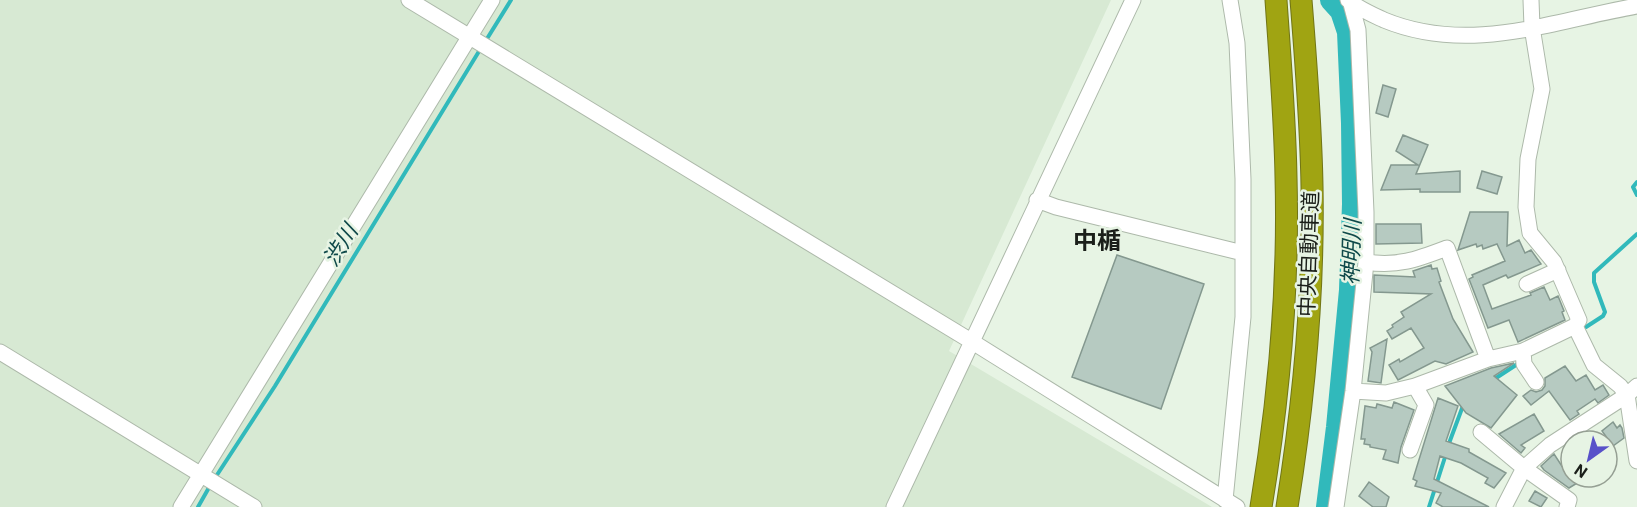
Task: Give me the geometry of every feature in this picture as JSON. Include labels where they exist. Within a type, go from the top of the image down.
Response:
[{"type":"highway","name":"中央自動車道","points":[[1261,507],[1280,362],[1285,268],[1286,179],[1276,0]]},
{"type":"highway","name":"中央自動車道","points":[[1287,507],[1305,367],[1310,277],[1309,94],[1301,0]]},
{"type":"street","points":[[409,0],[971,341],[1233,505],[1242,317],[1243,179],[1237,43],[1230,0]]},
{"type":"street","points":[[181,507],[473,39],[492,0]]},
{"type":"street","points":[[894,507],[1133,0]]},
{"type":"street","points":[[1353,391],[1386,393],[1415,386],[1488,359],[1523,351],[1575,326],[1579,320],[1554,262],[1530,233],[1526,207],[1528,159],[1542,89],[1532,27],[1531,0]]},
{"type":"street","points":[[1349,1],[1394,24],[1436,35],[1466,37],[1494,35],[1637,6]]},
{"type":"street","points":[[1336,507],[1353,391],[1366,262],[1358,30],[1349,1]]},
{"type":"street","points":[[1037,200],[1056,207],[1243,253]]},
{"type":"street","points":[[1366,262],[1395,264],[1415,260],[1447,248],[1488,359]]},
{"type":"street","points":[[1527,284],[1558,270]]},
{"type":"street","points":[[1575,326],[1594,365],[1620,386],[1632,391]]},
{"type":"street","points":[[1523,351],[1524,364],[1536,382]]},
{"type":"street","points":[[0,352],[254,507]]},
{"type":"street","points":[[1410,450],[1426,405],[1415,386]]},
{"type":"street","points":[[1632,391],[1637,461]]},
{"type":"street","points":[[1504,507],[1524,468],[1550,445],[1632,391]]},
{"type":"street","points":[[1481,432],[1524,468],[1569,500],[1567,507]]},
{"type":"shaded area","points":[[0,0],[1111,0],[949,351],[1212,507],[0,507]]},
{"type":"building","points":[[1383,85],[1396,89],[1388,117],[1376,113]]},
{"type":"building","points":[[1403,135],[1428,145],[1416,174],[1460,171],[1460,192],[1420,192],[1420,189],[1381,190],[1391,165],[1418,165],[1396,151]]},
{"type":"building","points":[[1482,171],[1502,177],[1497,194],[1477,188]]},
{"type":"building","points":[[1470,212],[1508,212],[1507,246],[1519,240],[1525,253],[1531,250],[1541,264],[1508,278],[1506,275],[1483,285],[1492,309],[1531,295],[1530,293],[1544,287],[1550,300],[1558,296],[1565,320],[1518,342],[1509,320],[1488,328],[1469,279],[1473,277],[1472,275],[1505,261],[1497,244],[1483,249],[1482,245],[1477,247],[1476,244],[1458,250]]},
{"type":"building","points":[[1376,224],[1421,224],[1422,243],[1376,244]]},
{"type":"building","points":[[1117,255],[1204,284],[1161,409],[1072,377]]},
{"type":"building","points":[[1431,265],[1432,269],[1437,268],[1441,281],[1439,282],[1453,319],[1473,352],[1446,364],[1435,361],[1398,380],[1389,365],[1399,359],[1400,362],[1424,348],[1411,328],[1392,339],[1387,331],[1404,317],[1401,312],[1431,294],[1374,292],[1374,275],[1415,277],[1413,271]]},
{"type":"building","points":[[1387,339],[1381,383],[1368,381],[1372,352],[1370,348]]},
{"type":"building","points":[[1514,363],[1494,376],[1517,395],[1491,428],[1466,413],[1445,386],[1491,368]]},
{"type":"building","points":[[1565,366],[1576,381],[1586,375],[1595,390],[1603,385],[1609,395],[1598,403],[1595,399],[1577,411],[1579,414],[1570,420],[1549,391],[1531,405],[1523,396],[1531,390],[1536,392],[1542,390],[1545,386],[1545,378]]},
{"type":"building","points":[[1438,398],[1458,406],[1446,441],[1469,449],[1469,452],[1506,473],[1494,488],[1485,483],[1488,478],[1461,463],[1440,456],[1434,479],[1489,507],[1443,507],[1436,503],[1441,493],[1415,486],[1417,481],[1413,479]]},
{"type":"building","points":[[1394,402],[1414,410],[1398,463],[1383,459],[1386,450],[1370,447],[1364,444],[1365,439],[1361,439],[1365,406],[1376,408],[1377,404],[1392,408]]},
{"type":"building","points":[[1534,414],[1544,431],[1521,445],[1525,448],[1521,453],[1499,434]]},
{"type":"building","points":[[1613,422],[1617,428],[1620,425],[1624,438],[1619,442],[1619,429],[1604,429]]},
{"type":"building","points":[[1554,454],[1559,462],[1559,481],[1544,470],[1541,466]]},
{"type":"building","points":[[1369,482],[1389,497],[1386,507],[1373,507],[1359,496]]},
{"type":"building","points":[[1535,491],[1547,498],[1541,507],[1529,501]]},
{"type":"waterway","name":"渋川","points":[[485,42],[511,0]]},
{"type":"waterway","name":"神明川","points":[[1327,507],[1350,290],[1353,204],[1348,32],[1341,11],[1331,0]]},
{"type":"waterway","name":"渋川","points":[[215,478],[275,386],[481,48]]},
{"type":"waterway","points":[[1637,182],[1633,187],[1637,195]]},
{"type":"waterway","points":[[1586,327],[1603,316],[1605,312],[1594,282],[1594,273],[1637,234]]},
{"type":"waterway","points":[[1493,380],[1519,363]]},
{"type":"waterway","points":[[1448,446],[1464,403]]},
{"type":"waterway","points":[[1429,507],[1446,454]]},
{"type":"waterway","name":"渋川","points":[[198,507],[211,484]]},
{"type":"district","name":"中楯","points":[[1097,241]]}]
